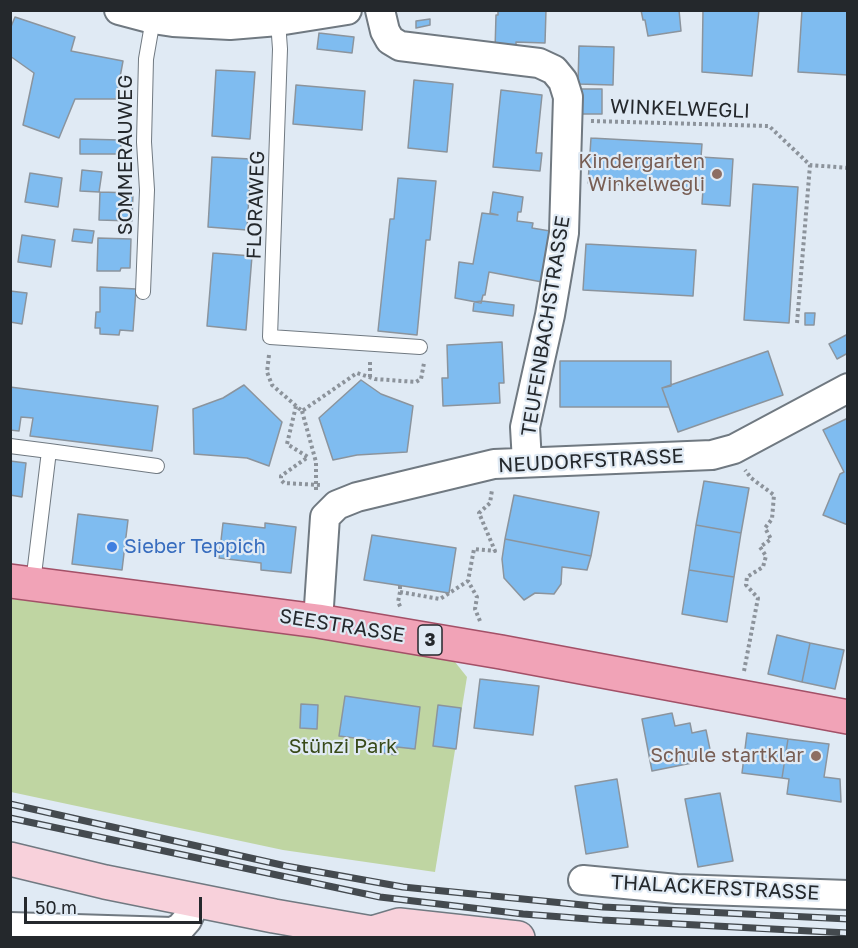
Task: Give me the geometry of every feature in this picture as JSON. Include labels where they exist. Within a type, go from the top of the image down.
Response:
[{"type":"main road","name":"SEESTRASSE","points":[[22,582],[318,621],[501,652],[848,717]]},
{"type":"street","points":[[119,10],[153,20],[230,25],[278,21],[347,10]]},
{"type":"street","name":"TEUFENBACHSTRASSE","points":[[380,10],[385,31],[390,40],[400,46],[539,63],[554,70],[563,81],[568,97],[564,233],[550,315],[525,427],[527,462]]},
{"type":"street","name":"NEUDORFSTRASSE","points":[[318,621],[325,517],[337,505],[357,497],[494,464],[712,455],[734,449],[848,388]]},
{"type":"street","points":[[10,859],[105,882],[377,935],[399,925],[518,938]]},
{"type":"street","name":"THALACKERSTRASSE","points":[[583,880],[677,889],[848,894]]},
{"type":"street","points":[[10,927],[172,932],[180,928],[187,920],[196,900]]},
{"type":"lane","name":"SOMMERAUWEG","points":[[143,292],[147,190],[144,142],[146,70],[153,20]]},
{"type":"lane","name":"FLORAWEG","points":[[278,21],[280,60],[270,337],[323,340],[419,352]]},
{"type":"lane","points":[[10,446],[158,466]]},
{"type":"lane","points":[[22,582],[49,451]]},
{"type":"path","name":"WINKELWEGLI","points":[[568,120],[769,126],[810,165]]},
{"type":"path","points":[[796,323],[810,165],[848,168]]},
{"type":"path","points":[[302,411],[357,373],[370,377],[416,382],[421,379],[425,362],[419,352]]},
{"type":"path","points":[[268,360],[267,372],[272,385],[302,411],[314,455],[316,497]]},
{"type":"path","points":[[369,368],[370,377]]},
{"type":"path","points":[[296,406],[287,444],[308,457]]},
{"type":"path","points":[[314,455],[281,476],[281,480],[284,483],[322,484]]},
{"type":"path","points":[[742,677],[758,597],[746,585],[747,577],[763,567],[766,556],[760,547],[771,539],[765,528],[772,519],[774,495],[751,478]]},
{"type":"path","points":[[480,619],[475,609],[477,597],[468,581],[474,549],[495,551],[480,513],[490,503],[492,492]]},
{"type":"path","points":[[400,586],[400,592],[440,599],[468,581]]},
{"type":"green space","name":"Stünzi Park","points":[[11,599],[183,616],[451,657],[467,677],[435,872],[283,850],[11,792]]},
{"type":"building","points":[[498,10],[546,10],[545,43],[516,42],[516,50],[495,50]]},
{"type":"building","points":[[641,10],[679,10],[681,31],[648,36]]},
{"type":"building","points":[[703,10],[759,10],[752,76],[702,72]]},
{"type":"building","points":[[802,10],[848,10],[848,75],[798,72]]},
{"type":"building","points":[[15,17],[75,37],[71,51],[123,61],[116,99],[75,99],[59,138],[23,125],[34,73],[10,56],[10,29]]},
{"type":"building","points":[[430,19],[430,25],[416,28],[416,21]]},
{"type":"building","points":[[319,33],[354,37],[352,53],[317,49]]},
{"type":"building","points":[[579,46],[614,47],[613,85],[578,84]]},
{"type":"building","points":[[216,70],[255,72],[250,139],[212,136]]},
{"type":"building","points":[[414,80],[453,84],[447,152],[408,148]]},
{"type":"building","points":[[296,85],[365,91],[362,130],[293,124]]},
{"type":"building","points":[[576,89],[602,89],[602,114],[576,114]]},
{"type":"building","points":[[501,90],[542,95],[536,153],[542,153],[540,171],[493,167]]},
{"type":"building","points":[[591,138],[702,144],[701,157],[733,159],[730,206],[702,204],[703,189],[588,183]]},
{"type":"building","points":[[80,139],[121,140],[121,154],[80,154]]},
{"type":"building","points":[[212,157],[251,159],[247,230],[208,227]]},
{"type":"building","points":[[82,170],[102,172],[99,192],[80,191]]},
{"type":"building","points":[[30,173],[62,178],[58,207],[25,202]]},
{"type":"building","points":[[398,178],[436,181],[430,240],[426,240],[417,335],[378,331],[390,219],[394,219]]},
{"type":"building","points":[[753,184],[798,187],[789,323],[744,320]]},
{"type":"building","points":[[100,192],[133,193],[132,221],[99,220]]},
{"type":"building","points":[[493,192],[523,197],[517,221],[533,223],[532,228],[550,231],[542,282],[489,272],[485,295],[481,303],[455,298],[459,262],[473,264],[482,213],[498,215],[490,213]]},
{"type":"building","points":[[74,229],[94,231],[92,243],[72,241]]},
{"type":"building","points":[[22,235],[55,240],[51,267],[18,262]]},
{"type":"building","points":[[98,238],[131,239],[130,268],[121,268],[120,271],[97,271]]},
{"type":"building","points":[[586,244],[696,250],[693,296],[583,290]]},
{"type":"building","points":[[213,253],[252,256],[246,330],[207,326]]},
{"type":"building","points":[[100,287],[136,289],[133,331],[120,330],[119,335],[100,334],[100,328],[95,328],[96,312],[100,312]]},
{"type":"building","points":[[10,291],[27,293],[22,324],[10,322]]},
{"type":"building","points":[[474,302],[514,305],[513,316],[473,311]]},
{"type":"building","points":[[805,313],[815,313],[814,325],[805,325]]},
{"type":"building","points":[[848,334],[848,353],[837,359],[829,344]]},
{"type":"building","points":[[502,342],[504,383],[499,383],[500,403],[443,406],[442,378],[448,378],[447,345]]},
{"type":"building","points":[[768,351],[783,395],[678,432],[662,388]]},
{"type":"building","points":[[560,361],[671,361],[671,386],[662,388],[669,407],[560,407]]},
{"type":"building","points":[[361,380],[381,394],[413,406],[407,452],[357,455],[333,460],[319,418]]},
{"type":"building","points":[[244,385],[282,422],[269,466],[247,458],[194,454],[193,409],[223,398]]},
{"type":"building","points":[[10,387],[158,406],[152,451],[30,436],[33,418],[21,417],[19,431],[10,430]]},
{"type":"building","points":[[848,418],[848,525],[823,515],[840,474],[844,472],[823,430]]},
{"type":"building","points":[[10,461],[26,463],[22,497],[10,495]]},
{"type":"building","points":[[704,481],[749,488],[741,533],[696,525]]},
{"type":"building","points":[[514,495],[599,512],[591,556],[505,539]]},
{"type":"building","points":[[78,514],[128,520],[122,570],[72,564]]},
{"type":"building","points":[[223,523],[265,528],[265,523],[296,527],[291,573],[261,570],[261,563],[219,558]]},
{"type":"building","points":[[696,525],[741,533],[734,577],[689,570]]},
{"type":"building","points":[[372,535],[456,548],[449,593],[364,580]]},
{"type":"building","points":[[505,539],[591,556],[587,570],[562,567],[561,584],[554,594],[535,593],[524,600],[504,578],[502,559]]},
{"type":"building","points":[[689,570],[734,577],[727,622],[682,614]]},
{"type":"building","points":[[777,635],[810,643],[802,682],[768,674]]},
{"type":"building","points":[[810,643],[844,650],[835,689],[802,682]]},
{"type":"building","points":[[480,679],[539,686],[533,735],[474,728]]},
{"type":"building","points":[[345,696],[420,707],[415,749],[397,747],[396,755],[368,751],[370,740],[339,736]]},
{"type":"building","points":[[301,704],[318,705],[317,729],[300,728]]},
{"type":"building","points":[[438,705],[461,708],[456,749],[433,746]]},
{"type":"building","points":[[672,713],[675,726],[690,723],[692,733],[706,730],[712,759],[652,771],[642,719]]},
{"type":"building","points":[[747,733],[788,739],[782,778],[742,773]]},
{"type":"building","points":[[788,739],[829,744],[824,777],[840,779],[841,802],[787,794],[789,779],[782,778]]},
{"type":"building","points":[[617,779],[628,847],[586,854],[575,786]]},
{"type":"building","points":[[720,793],[733,861],[698,867],[685,799]]},
{"type":"railway","points":[[10,804],[286,866],[403,887],[603,907],[848,919]]},
{"type":"railway","points":[[10,818],[380,897],[523,914],[848,933]]},
{"type":"place","name":"Kindergarten Winkelwegli","points":[[717,174]]},
{"type":"place","name":"Sieber Teppich","points":[[112,547]]},
{"type":"place","name":"Schule startklar","points":[[816,756]]}]
